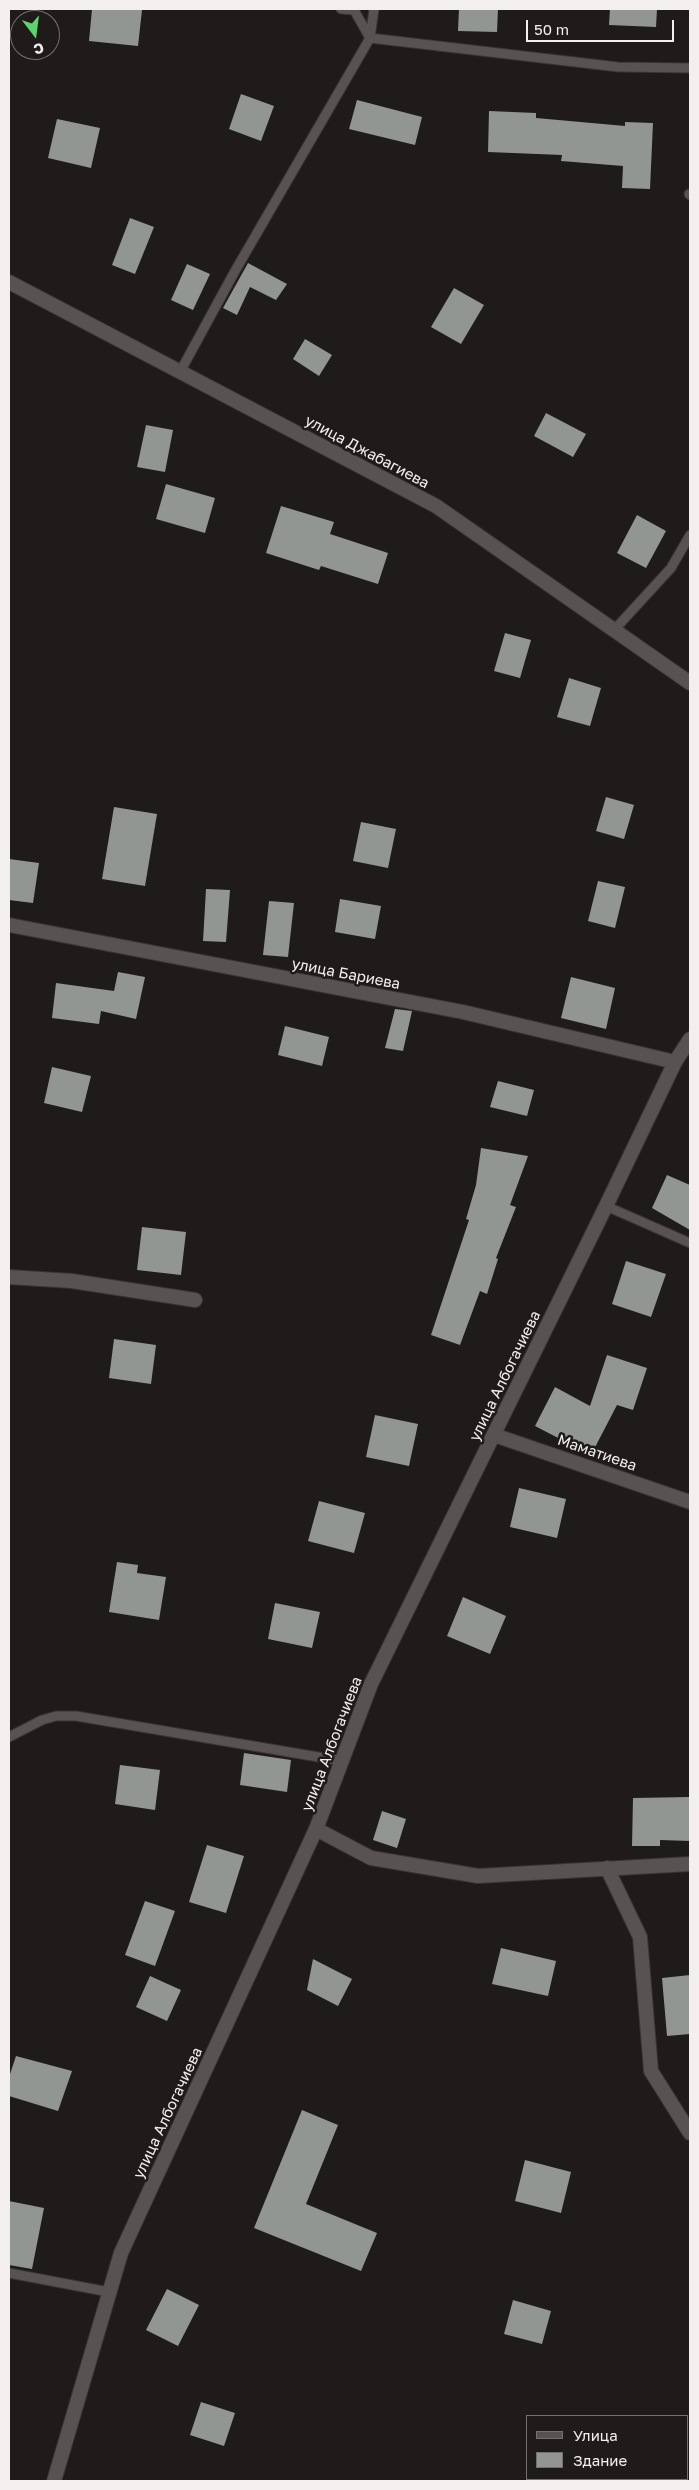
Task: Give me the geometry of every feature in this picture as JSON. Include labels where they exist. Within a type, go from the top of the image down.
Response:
[{"type":"street","name":"улица Джабагиева","points":[[9,282],[436,506],[690,682]]},
{"type":"street","name":"улица Бариева","points":[[9,925],[463,1012],[675,1062]]},
{"type":"street","name":"улица Албогачиева","points":[[54,2481],[121,2253],[316,1829],[371,1684],[675,1062],[690,1039]]},
{"type":"street","points":[[9,1277],[72,1281],[195,1300]]},
{"type":"street","name":"Маматиева","points":[[494,1435],[690,1502]]},
{"type":"street","points":[[316,1829],[371,1858],[478,1876],[690,1864]]},
{"type":"street","points":[[607,1868],[640,1937],[651,2071],[690,2133]]},
{"type":"lane","points":[[341,9],[354,10],[370,38]]},
{"type":"lane","points":[[180,372],[235,271],[370,38],[374,9]]},
{"type":"lane","points":[[370,38],[618,67],[690,68]]},
{"type":"lane","points":[[615,629],[672,568],[690,535]]},
{"type":"lane","points":[[606,1206],[690,1243]]},
{"type":"lane","points":[[9,1737],[42,1720],[56,1716],[76,1716],[342,1761]]},
{"type":"lane","points":[[9,2273],[109,2292]]},
{"type":"building","points":[[92,9],[142,10],[138,46],[89,41]]},
{"type":"building","points":[[459,9],[498,9],[497,32],[458,31]]},
{"type":"building","points":[[610,9],[657,9],[656,27],[609,25]]},
{"type":"building","points":[[241,94],[274,106],[261,141],[229,129]]},
{"type":"building","points":[[357,100],[422,117],[415,145],[349,129]]},
{"type":"building","points":[[489,111],[536,113],[536,118],[625,126],[625,122],[653,123],[650,189],[622,188],[623,166],[561,161],[562,155],[488,152]]},
{"type":"building","points":[[57,119],[100,128],[91,168],[48,158]]},
{"type":"building","points":[[130,218],[154,227],[135,274],[112,265]]},
{"type":"building","points":[[248,263],[287,284],[276,300],[250,287],[237,315],[223,308]]},
{"type":"building","points":[[187,264],[210,274],[193,310],[171,300]]},
{"type":"building","points":[[454,288],[484,305],[461,344],[431,327]]},
{"type":"building","points":[[305,339],[332,355],[319,376],[293,359]]},
{"type":"building","points":[[546,413],[586,434],[573,457],[534,436]]},
{"type":"building","points":[[146,425],[173,430],[165,472],[137,467]]},
{"type":"building","points":[[166,484],[215,498],[205,533],[156,519]]},
{"type":"building","points":[[281,506],[334,522],[330,534],[388,553],[378,584],[321,566],[319,570],[266,553]]},
{"type":"building","points":[[637,515],[666,531],[646,568],[617,553]]},
{"type":"building","points":[[505,633],[531,640],[520,678],[494,671]]},
{"type":"building","points":[[569,678],[601,688],[590,726],[557,717]]},
{"type":"building","points":[[606,797],[634,805],[624,839],[596,831]]},
{"type":"building","points":[[114,807],[157,814],[145,886],[102,879]]},
{"type":"building","points":[[361,822],[396,829],[388,868],[353,861]]},
{"type":"building","points":[[9,859],[39,863],[33,903],[9,900]]},
{"type":"building","points":[[598,881],[625,887],[615,928],[588,921]]},
{"type":"building","points":[[206,889],[230,890],[226,942],[203,941]]},
{"type":"building","points":[[340,899],[381,906],[375,939],[335,932]]},
{"type":"building","points":[[269,901],[294,903],[288,957],[263,955]]},
{"type":"building","points":[[118,972],[145,977],[136,1019],[101,1011],[99,1024],[52,1018],[56,983],[114,991]]},
{"type":"building","points":[[571,977],[615,988],[606,1029],[561,1018]]},
{"type":"building","points":[[395,1009],[412,1011],[403,1051],[385,1048]]},
{"type":"building","points":[[285,1026],[329,1037],[322,1066],[278,1055]]},
{"type":"building","points":[[52,1067],[91,1076],[82,1112],[44,1103]]},
{"type":"building","points":[[498,1081],[534,1090],[527,1116],[490,1107]]},
{"type":"building","points":[[481,1148],[528,1156],[510,1205],[516,1207],[496,1258],[498,1259],[487,1294],[480,1291],[460,1345],[431,1335],[469,1220],[466,1219],[476,1185]]},
{"type":"building","points":[[667,1175],[690,1185],[690,1230],[652,1208]]},
{"type":"building","points":[[142,1227],[186,1232],[181,1275],[137,1270]]},
{"type":"building","points":[[626,1261],[666,1274],[651,1317],[612,1304]]},
{"type":"building","points":[[114,1339],[156,1345],[151,1384],[109,1378]]},
{"type":"building","points":[[607,1355],[647,1368],[633,1410],[617,1405],[591,1455],[535,1426],[555,1387],[590,1406]]},
{"type":"building","points":[[375,1415],[418,1424],[409,1466],[366,1457]]},
{"type":"building","points":[[519,1488],[566,1499],[557,1538],[510,1527]]},
{"type":"building","points":[[319,1501],[365,1513],[354,1553],[308,1541]]},
{"type":"building","points":[[117,1562],[138,1565],[137,1573],[166,1577],[159,1620],[109,1612]]},
{"type":"building","points":[[463,1597],[506,1616],[490,1654],[447,1636]]},
{"type":"building","points":[[275,1603],[320,1612],[312,1648],[268,1639]]},
{"type":"building","points":[[244,1753],[291,1760],[287,1792],[240,1785]]},
{"type":"building","points":[[120,1765],[160,1770],[155,1810],[115,1804]]},
{"type":"building","points":[[690,1797],[690,1841],[660,1840],[660,1846],[632,1846],[633,1798]]},
{"type":"building","points":[[382,1811],[406,1819],[397,1848],[373,1840]]},
{"type":"building","points":[[207,1845],[244,1856],[226,1913],[189,1902]]},
{"type":"building","points":[[145,1901],[175,1911],[155,1966],[125,1955]]},
{"type":"building","points":[[501,1948],[556,1961],[548,1996],[492,1984]]},
{"type":"building","points":[[313,1959],[352,1979],[338,2006],[307,1990]]},
{"type":"building","points":[[690,1975],[690,2034],[667,2036],[662,1978]]},
{"type":"building","points":[[150,1976],[181,1990],[167,2021],[136,2007]]},
{"type":"building","points":[[16,2056],[72,2071],[58,2111],[9,2096],[9,2077]]},
{"type":"building","points":[[302,2110],[338,2125],[306,2204],[377,2233],[361,2271],[254,2228]]},
{"type":"building","points":[[525,2160],[571,2172],[561,2213],[515,2201]]},
{"type":"building","points":[[9,2201],[44,2208],[32,2269],[9,2265]]},
{"type":"building","points":[[167,2289],[199,2305],[178,2346],[146,2330]]},
{"type":"building","points":[[513,2300],[551,2311],[542,2344],[504,2334]]},
{"type":"building","points":[[201,2402],[235,2413],[224,2446],[190,2435]]}]
